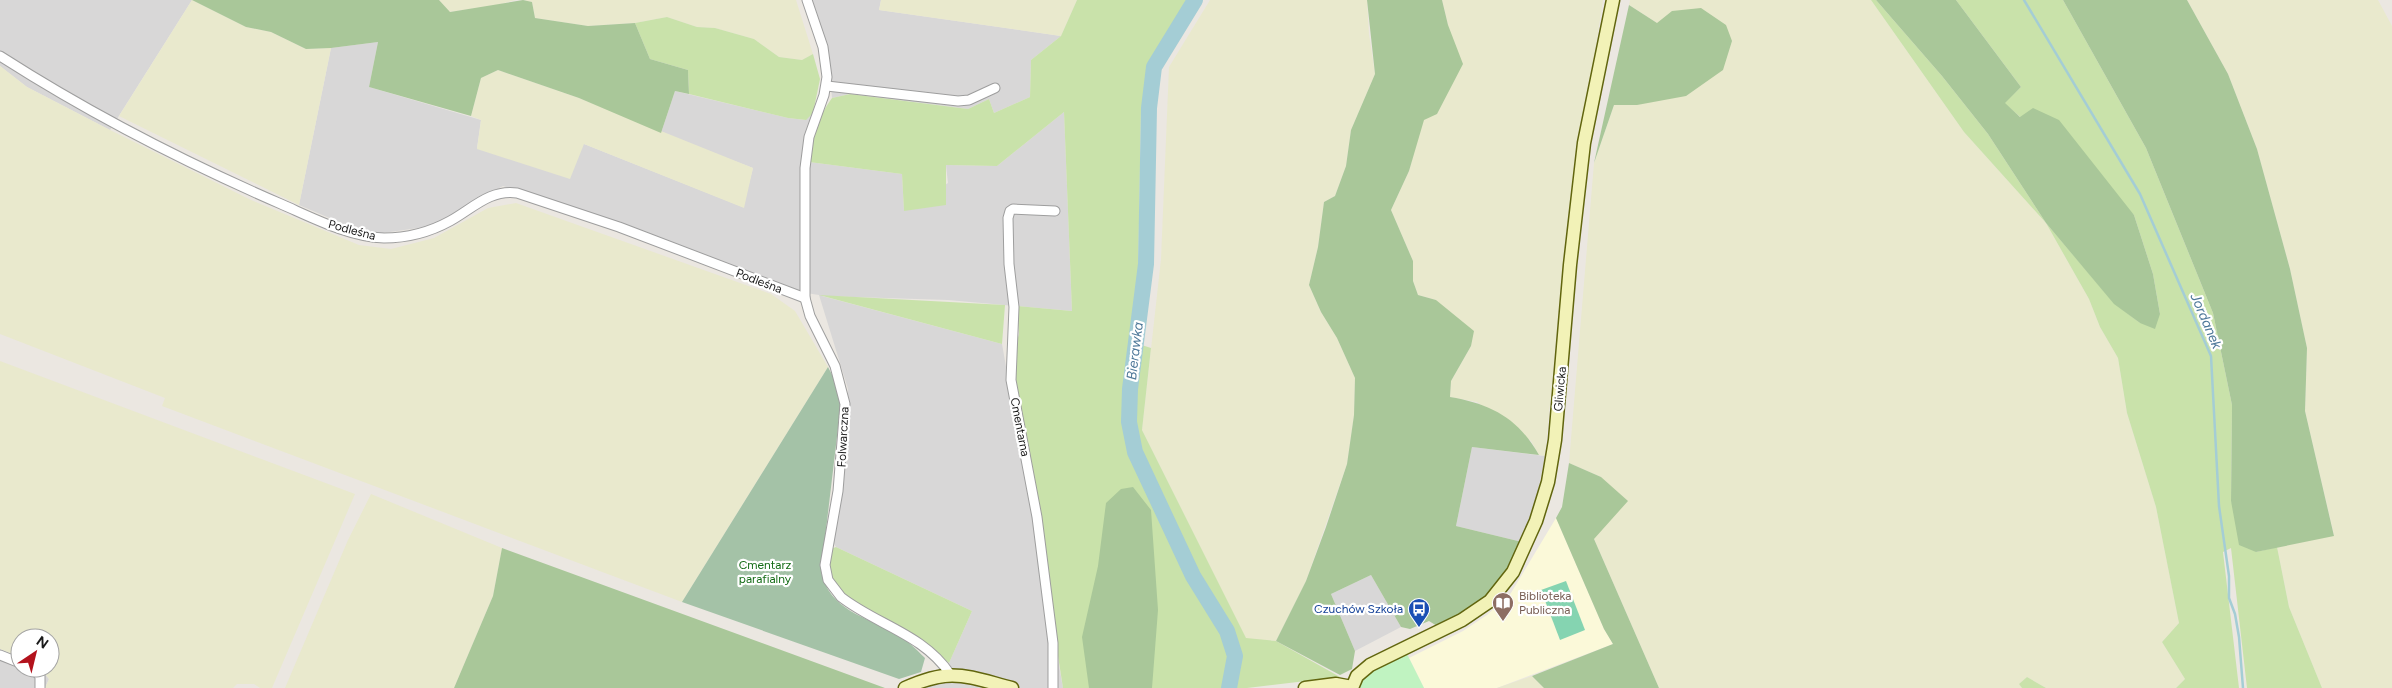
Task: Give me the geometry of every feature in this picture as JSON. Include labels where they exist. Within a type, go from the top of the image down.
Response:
[{"type":"main road","name":"Gliwicka","points":[[1352,687],[1357,676],[1370,665],[1462,620],[1490,601],[1512,572],[1536,522],[1548,482],[1555,440],[1571,256],[1584,143],[1613,0]]},
{"type":"main road","points":[[905,688],[932,678],[950,674],[1012,688]]},
{"type":"main road","points":[[1305,688],[1336,684],[1352,687]]},
{"type":"street","name":"Folwarczna","points":[[808,0],[823,47],[827,66],[827,86],[810,137],[805,168],[805,298],[810,316],[835,366],[846,410],[838,498],[826,559],[828,580],[837,594],[849,604],[918,642],[937,658],[950,674]]},
{"type":"street","name":"Podleśna","points":[[0,56],[53,90],[182,158],[277,203],[353,233],[385,238],[418,234],[446,223],[491,196],[502,193],[517,193],[619,227],[805,298]]},
{"type":"street","points":[[827,86],[958,101],[969,100],[995,88]]},
{"type":"street","name":"Cmentarna","points":[[1053,688],[1053,643],[1037,517],[1011,380],[1014,307],[1009,264],[1008,218],[1013,209],[1055,211]]},
{"type":"shaded area","points":[[0,0],[192,0],[110,130],[27,87],[0,66]]},
{"type":"shaded area","points":[[809,0],[881,0],[879,10],[1061,36],[1031,60],[1030,97],[994,113],[989,99],[968,109],[850,94],[832,98],[829,68]]},
{"type":"shaded area","points":[[378,42],[369,87],[481,120],[477,148],[584,144],[743,207],[753,168],[661,133],[675,91],[788,118],[805,120],[820,106],[809,162],[902,174],[904,211],[948,183],[946,165],[997,166],[1064,112],[1072,311],[948,300],[822,296],[1002,344],[1063,688],[909,688],[951,671],[949,663],[972,611],[836,547],[833,542],[841,484],[848,389],[819,295],[806,293],[659,237],[503,186],[432,226],[369,235],[299,205],[331,48]]},
{"type":"shaded area","points":[[1472,447],[1545,456],[1536,501],[1522,542],[1456,526]]},
{"type":"shaded area","points":[[1556,518],[1604,629],[1613,644],[1497,688],[1424,688],[1409,658],[1463,631],[1487,615],[1511,593]]},
{"type":"shaded area","points":[[1371,575],[1401,627],[1355,651],[1331,594]]},
{"type":"shaded area","points":[[0,649],[10,653],[10,678],[49,679],[45,688],[0,688]]},
{"type":"green space","points":[[192,0],[246,27],[271,32],[306,49],[331,48],[299,205],[119,116]]},
{"type":"green space","points":[[192,0],[439,0],[450,12],[523,0],[532,2],[535,18],[588,26],[635,23],[650,59],[688,70],[689,94],[675,91],[661,133],[579,98],[498,70],[481,78],[471,116],[369,87],[378,42],[306,49],[271,32],[246,27]]},
{"type":"green space","points":[[439,0],[515,0],[498,5],[449,12]]},
{"type":"green space","points":[[523,0],[796,0],[813,54],[802,60],[779,57],[754,39],[715,28],[697,27],[667,17],[635,23],[588,26],[535,18],[532,2]]},
{"type":"green space","points":[[881,0],[1077,0],[1061,36],[879,10]]},
{"type":"green space","points":[[1077,0],[1189,0],[1158,52],[1141,109],[1138,281],[1129,341],[1151,348],[1142,430],[1246,638],[1276,641],[1340,677],[1247,688],[1063,688],[1015,378],[1015,349],[1019,334],[1017,306],[1072,311],[1064,112],[997,166],[946,165],[946,205],[904,211],[902,174],[809,162],[816,128],[832,98],[850,94],[968,109],[989,99],[994,113],[1030,97],[1031,60],[1061,36]]},
{"type":"green space","points":[[1210,0],[1367,0],[1369,34],[1375,74],[1351,130],[1346,166],[1335,196],[1324,202],[1318,247],[1309,285],[1321,312],[1337,338],[1355,378],[1354,415],[1347,464],[1306,581],[1276,641],[1246,639],[1142,430],[1161,259],[1169,67]]},
{"type":"green space","points":[[1367,0],[1442,0],[1448,25],[1463,64],[1437,114],[1424,120],[1409,171],[1391,210],[1413,261],[1413,281],[1418,295],[1436,300],[1474,331],[1471,346],[1451,381],[1450,397],[1478,404],[1502,415],[1522,431],[1539,455],[1472,447],[1456,526],[1522,542],[1497,584],[1489,594],[1468,610],[1437,626],[1429,621],[1410,629],[1401,627],[1371,575],[1331,594],[1355,651],[1352,669],[1340,675],[1276,641],[1306,581],[1326,527],[1347,464],[1354,415],[1355,378],[1337,338],[1321,312],[1309,285],[1318,247],[1324,202],[1335,196],[1346,166],[1351,130],[1375,74]]},
{"type":"green space","points":[[1442,0],[1603,0],[1564,259],[1545,456],[1539,455],[1531,441],[1477,402],[1450,397],[1451,381],[1471,346],[1436,300],[1418,295],[1413,281],[1413,261],[1391,210],[1409,171],[1448,25]]},
{"type":"green space","points":[[1630,0],[1871,0],[1964,132],[2046,223],[2089,299],[2100,327],[2118,358],[2127,413],[2156,507],[2179,623],[2162,642],[2185,679],[2176,688],[2046,688],[2027,677],[2019,684],[2022,688],[1659,688],[1594,539],[1601,477],[1569,463],[1594,163],[1614,105],[1637,105],[1657,23],[1629,5]]},
{"type":"green space","points":[[1871,0],[1876,0],[1942,76],[1988,134],[2046,223],[1964,132]]},
{"type":"green space","points":[[1876,0],[1956,0],[2021,87],[2005,103],[2020,117],[2033,108],[2059,120],[2134,215],[2153,274],[2160,314],[2155,329],[2140,323],[2114,304],[2046,223],[1988,134],[1942,76]]},
{"type":"green space","points":[[1956,0],[2063,0],[2146,148],[2213,313],[2232,405],[2231,501],[2256,552],[2277,547],[2289,607],[2322,688],[2247,688],[2231,548],[2223,552],[2239,688],[2176,688],[2185,679],[2162,642],[2179,623],[2156,507],[2127,413],[2118,358],[2100,327],[2089,299],[2046,223],[2114,303],[2140,323],[2160,314],[2153,274],[2134,215],[2004,103],[2021,87]]},
{"type":"green space","points":[[2063,0],[2187,0],[2228,74],[2257,149],[2290,269],[2307,348],[2305,411],[2334,536],[2256,552],[2239,545],[2231,501],[2232,405],[2213,313],[2146,148]]},
{"type":"green space","points":[[2187,0],[2378,0],[2392,26],[2392,688],[2322,688],[2289,607],[2277,547],[2334,535],[2305,411],[2307,348],[2290,269],[2257,149],[2228,74]]},
{"type":"green space","points":[[1629,5],[1657,23],[1672,11],[1701,8],[1726,25],[1732,41],[1723,70],[1686,96],[1637,105],[1614,105],[1594,163]]},
{"type":"green space","points":[[667,17],[697,27],[715,28],[754,39],[779,57],[802,60],[813,54],[820,79],[813,113],[806,120],[788,118],[689,94],[688,70],[650,59],[635,23]]},
{"type":"green space","points":[[0,66],[27,87],[110,130],[251,200],[359,245],[391,249],[434,238],[488,208],[516,203],[771,294],[795,311],[828,367],[682,602],[162,406],[165,398],[0,334]]},
{"type":"green space","points":[[498,70],[579,98],[753,168],[744,208],[584,144],[570,179],[477,149],[481,120],[471,116],[481,78]]},
{"type":"green space","points":[[819,295],[1005,305],[1002,344]]},
{"type":"green space","points":[[0,361],[355,494],[272,688],[260,688],[254,684],[237,684],[233,688],[45,688],[48,678],[60,678],[60,628],[10,628],[10,653],[0,649]]},
{"type":"green space","name":"Cmentarz parafialny","points":[[828,367],[842,394],[821,572],[825,585],[840,604],[899,636],[925,658],[921,672],[899,679],[682,602]]},
{"type":"green space","points":[[1569,463],[1601,477],[1628,501],[1594,539],[1659,688],[1544,688],[1532,676],[1613,644],[1604,629],[1556,518],[1562,507]]},
{"type":"green space","points":[[1133,487],[1151,510],[1158,610],[1152,688],[1089,688],[1082,637],[1098,566],[1106,503],[1121,489]]},
{"type":"green space","points":[[371,494],[502,548],[493,596],[454,688],[285,688],[348,540]]},
{"type":"green space","points":[[836,547],[972,611],[949,663],[914,635],[847,598],[831,578],[829,567],[831,549]]},
{"type":"green space","points":[[502,548],[885,688],[454,688],[493,596]]},
{"type":"green space","points":[[1566,581],[1585,630],[1560,640],[1541,590]]},
{"type":"green space","points":[[1406,652],[1424,688],[1358,688],[1361,681],[1372,671],[1385,662]]},
{"type":"green space","points":[[1532,676],[1544,688],[1497,688]]},
{"type":"green space","points":[[2027,677],[2046,688],[2022,688],[2019,684]]},
{"type":"waterway","name":"Bierawka","points":[[1195,0],[1154,67],[1149,108],[1146,264],[1130,389],[1129,422],[1135,452],[1193,576],[1227,631],[1235,656],[1229,688]]},
{"type":"waterway","name":"Jordanek","points":[[2024,0],[2140,194],[2211,356],[2219,506],[2229,576],[2229,598],[2235,614],[2239,637],[2243,688]]},
{"type":"place","name":"Biblioteka Publiczna","points":[[1503,622]]},
{"type":"place","name":"Czuchów Szkoła","points":[[1419,628]]}]
